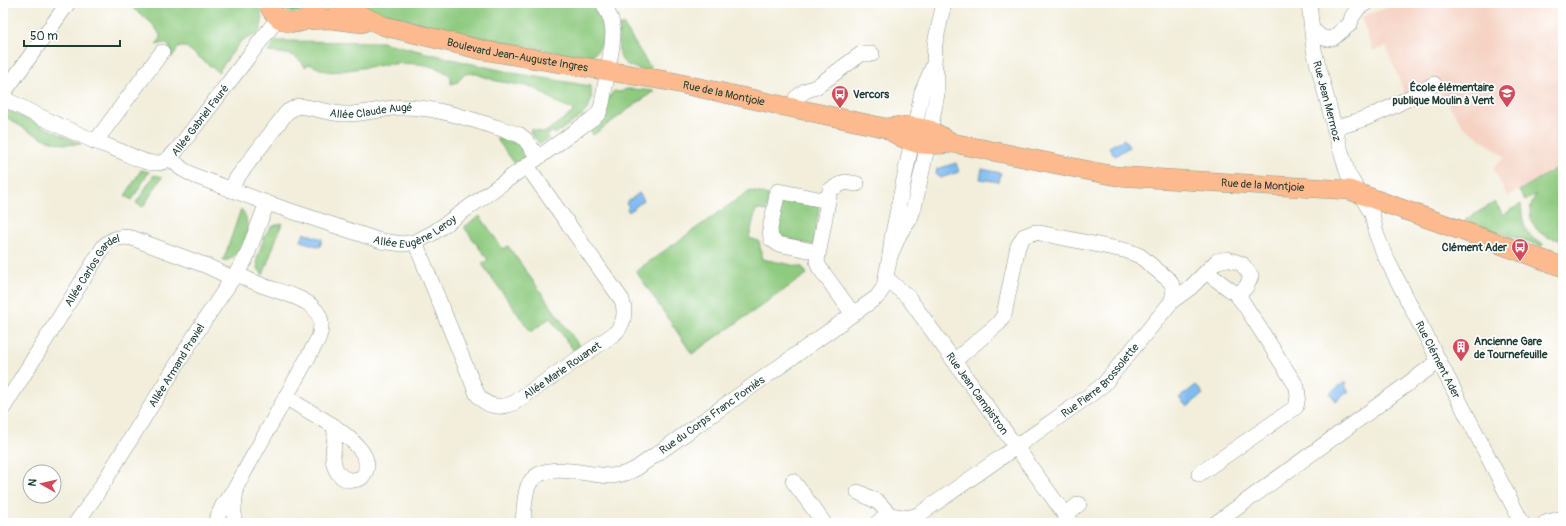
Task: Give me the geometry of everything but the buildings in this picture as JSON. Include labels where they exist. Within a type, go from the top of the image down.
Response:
[{"type":"main road","points":[[306,20],[313,14],[318,3]]},
{"type":"main road","name":"Boulevard Jean-Auguste Ingres","points":[[337,3],[384,26]]},
{"type":"main road","name":"Boulevard Jean-Auguste Ingres","points":[[270,8],[291,23],[306,20],[330,19],[384,26],[482,50],[652,78]]},
{"type":"main road","name":"Rue de la Montjoie","points":[[652,78],[796,103],[886,128],[902,126],[921,136],[1116,176],[1349,190],[1563,267]]},
{"type":"street","points":[[3,94],[68,3]]},
{"type":"street","name":"Allée Eugène Leroy","points":[[170,158],[188,173],[267,203],[381,241],[403,244],[415,242],[433,233],[599,113],[608,71],[613,32],[611,19],[603,3]]},
{"type":"street","name":"Rue du Corps Franc Pomiès","points":[[523,523],[527,489],[535,477],[547,471],[555,470],[604,476],[617,475],[627,473],[637,468],[877,297],[884,287],[892,238],[921,136],[937,94],[937,78],[934,64],[935,43],[944,3]]},
{"type":"street","name":"Rue Jean Mermoz","points":[[1309,3],[1314,50],[1334,128],[1348,174],[1361,195]]},
{"type":"street","points":[[1312,29],[1321,37],[1328,39],[1338,34],[1350,24],[1352,17],[1358,8],[1366,3]]},
{"type":"street","name":"Allée Gabriel Fauré","points":[[3,98],[49,122],[95,142],[150,163],[161,163],[170,158],[270,8]]},
{"type":"street","points":[[95,142],[162,52]]},
{"type":"street","points":[[796,103],[805,91],[816,87],[861,54],[872,54]]},
{"type":"street","points":[[1334,128],[1404,102],[1434,84]]},
{"type":"street","name":"Allée Claude Augé","points":[[231,190],[236,179],[287,112],[298,106],[329,113],[344,114],[360,114],[396,107],[421,108],[520,135],[525,139],[532,162]]},
{"type":"street","name":"Allée Marie Rouanet","points":[[415,242],[477,394],[482,400],[496,406],[514,403],[614,334],[621,324],[624,312],[622,300],[532,162]]},
{"type":"street","points":[[853,314],[819,267],[817,261],[830,190],[845,182],[857,184]]},
{"type":"street","points":[[818,252],[773,242],[769,235],[770,229],[778,191],[828,201]]},
{"type":"street","name":"Rue Clément Ader","points":[[1361,195],[1372,214],[1376,233],[1384,254],[1522,523]]},
{"type":"street","name":"Allée Armand Praviel","points":[[76,523],[94,498],[202,324],[249,252],[267,203]]},
{"type":"street","points":[[954,361],[999,323],[1004,315],[1018,246],[1024,236],[1035,232],[1128,251],[1140,256],[1170,281],[1174,289],[1172,301]]},
{"type":"street","name":"Allée Carlos Gardel","points":[[3,408],[104,246],[110,241],[121,237],[132,238],[305,301],[314,307],[319,316],[321,328],[318,338],[236,487],[223,505],[215,523]]},
{"type":"street","name":"Rue Pierre Brossolette","points":[[883,519],[908,518],[920,514],[1015,446],[1090,395],[1104,384],[1172,301],[1190,288],[1217,261],[1228,259],[1242,264],[1251,276],[1242,292],[1236,294]]},
{"type":"street","points":[[1199,474],[1296,407],[1298,396],[1297,386],[1244,304],[1236,294],[1206,272]]},
{"type":"street","name":"Rue Jean Campistron","points":[[886,278],[908,297],[1068,519],[1079,504]]},
{"type":"street","points":[[1216,523],[1439,361]]},
{"type":"street","points":[[285,398],[334,426]]},
{"type":"street","points":[[793,481],[824,523]]},
{"type":"street","points":[[234,523],[236,487]]},
{"type":"street","points":[[858,492],[878,502],[883,519]]},
{"type":"street","points":[[1545,523],[1563,518]]},
{"type":"shaded area","name":"École élémentaire publique Moulin à Vent","points":[[1399,3],[1563,3],[1563,163],[1508,197],[1493,168],[1505,157],[1463,126],[1431,79],[1405,95],[1386,46],[1373,51],[1361,17]]},
{"type":"green space","points":[[128,3],[257,3],[262,15],[262,23],[258,34],[241,41],[218,72],[186,47],[179,47],[171,58],[169,46],[164,43],[156,45],[161,38],[155,26]]},
{"type":"green space","points":[[278,3],[308,3],[298,12],[289,12]]},
{"type":"green space","points":[[352,3],[592,3],[601,20],[603,38],[599,49],[595,53],[590,56],[583,57],[471,36],[380,13]]},
{"type":"green space","points":[[623,24],[653,72],[631,66],[624,62],[621,58],[618,42],[619,27]]},
{"type":"green space","points":[[276,41],[382,42],[513,73],[590,86],[590,103],[587,109],[576,120],[555,134],[553,131],[547,136],[549,138],[542,143],[539,143],[530,132],[531,129],[544,133],[572,113],[573,110],[558,103],[533,87],[496,81],[474,73],[465,74],[458,82],[451,84],[451,76],[441,70],[417,64],[391,64],[329,72],[309,64],[305,67],[302,62],[294,56],[268,52]]},
{"type":"green space","points":[[627,89],[654,91],[593,135],[589,128],[612,93],[614,91],[620,92]]},
{"type":"green space","points":[[3,103],[11,108],[10,111],[81,144],[70,145],[50,141],[30,132],[3,115]]},
{"type":"green space","points":[[496,138],[518,144],[526,156],[515,164]]},
{"type":"green space","points":[[1563,164],[1563,239],[1554,239],[1539,231],[1531,218],[1530,210],[1532,202],[1537,194],[1525,201],[1519,191]]},
{"type":"green space","points":[[141,170],[149,172],[132,200],[125,196]]},
{"type":"green space","points":[[154,175],[162,177],[143,207],[136,203]]},
{"type":"green space","points":[[751,191],[769,195],[766,211],[756,209],[749,238],[759,241],[762,259],[802,267],[807,274],[692,354],[636,271],[743,195]]},
{"type":"green space","points":[[785,199],[818,206],[814,245],[780,238],[774,230],[783,200]]},
{"type":"green space","points":[[1495,202],[1503,215],[1521,204],[1525,228],[1531,237],[1543,244],[1542,246],[1493,231],[1465,220]]},
{"type":"green space","points":[[241,209],[245,215],[247,223],[245,240],[236,254],[230,259],[223,261]]},
{"type":"green space","points":[[480,216],[503,249],[508,246],[580,347],[574,351],[550,318],[531,332],[482,264],[488,260],[464,227]]},
{"type":"green space","points":[[282,223],[263,275],[258,268],[257,259],[265,235],[271,227]]},
{"type":"water","points":[[1124,139],[1129,147],[1115,156],[1109,147]]},
{"type":"water","points":[[956,163],[959,172],[940,178],[936,175],[937,169]]},
{"type":"water","points":[[982,169],[1001,173],[999,182],[980,179]]},
{"type":"water","points":[[639,193],[644,200],[629,212],[627,209],[629,207],[626,203]]},
{"type":"water","points":[[304,233],[322,239],[320,247],[301,241]]},
{"type":"water","points":[[1345,382],[1347,384],[1345,386],[1349,391],[1336,401],[1330,393]]},
{"type":"water","points":[[1196,385],[1203,394],[1187,407],[1179,398]]},
{"type":"place","name":"École élémentaire publique Moulin à Vent","points":[[1507,108]]},
{"type":"place","name":"Vercors","points":[[840,109]]},
{"type":"place","name":"Clément Ader","points":[[1520,262]]},
{"type":"place","name":"Ancienne Gare de Tournefeuille","points":[[1461,362]]}]
